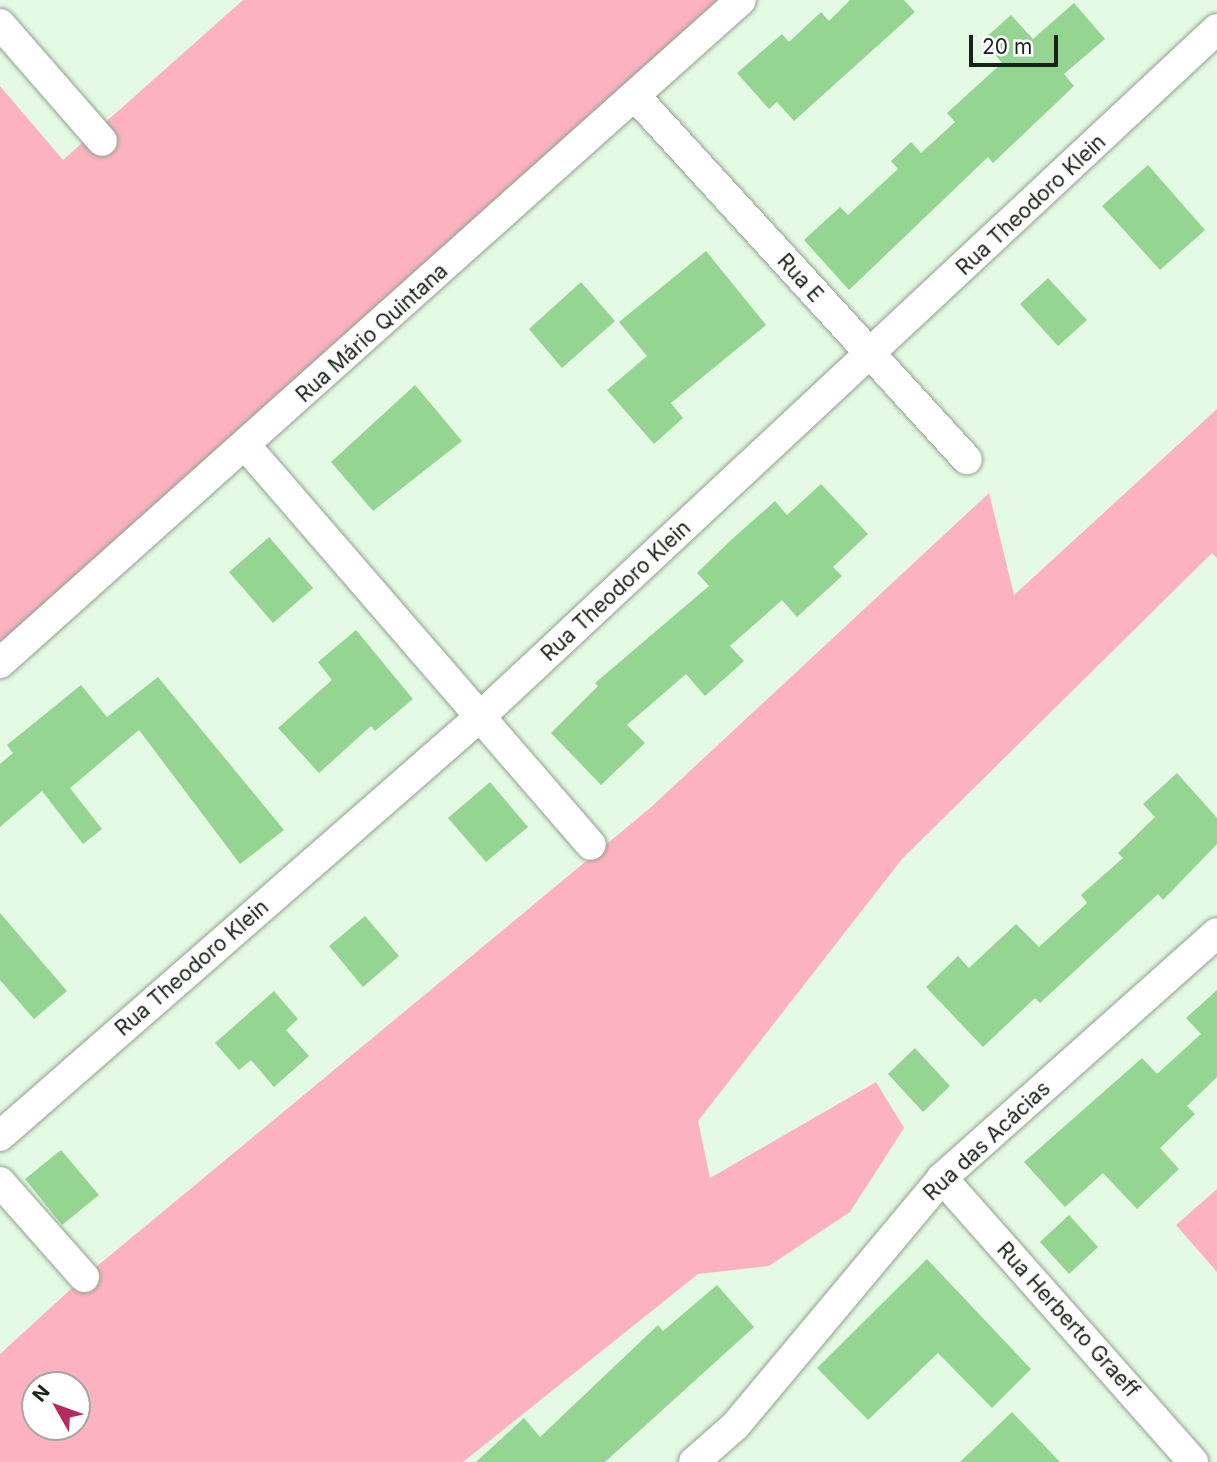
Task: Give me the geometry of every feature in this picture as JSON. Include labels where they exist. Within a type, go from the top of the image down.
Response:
[{"type":"street","name":"Rua Mário Quintana","points":[[0,663],[246,446],[741,0]]},
{"type":"street","points":[[0,24],[102,141]]},
{"type":"street","name":"Rua Theodoro Klein","points":[[0,1136],[483,714],[871,356],[1217,29]]},
{"type":"street","name":"Rua E","points":[[635,96],[967,459]]},
{"type":"street","points":[[246,446],[483,714],[591,845]]},
{"type":"street","name":"Rua das Acácias","points":[[694,1462],[736,1426],[942,1178],[1217,933]]},
{"type":"street","name":"Rua Herberto Graeff","points":[[942,1178],[1194,1462]]},
{"type":"street","points":[[0,1182],[84,1277]]},
{"type":"shaded area","points":[[243,0],[721,0],[0,649],[0,86],[63,160]]},
{"type":"shaded area","points":[[1217,409],[1217,558],[1212,553],[902,859],[698,1121],[710,1178],[876,1082],[904,1128],[850,1212],[769,1266],[698,1274],[463,1462],[0,1462],[0,1354],[84,1277],[649,809],[989,493],[1014,595]]},
{"type":"shaded area","points":[[1217,1189],[1217,1272],[1176,1225]]},
{"type":"building","points":[[850,0],[904,0],[915,12],[794,121],[777,102],[769,109],[737,73],[782,34],[789,42],[821,12],[829,21]]},
{"type":"building","points":[[1074,3],[1105,39],[1064,74],[1074,86],[993,163],[988,157],[849,290],[804,240],[840,207],[848,215],[898,169],[891,161],[911,142],[921,153],[955,122],[947,113],[1002,63],[983,40],[1011,15],[1033,39]]},
{"type":"building","points":[[1148,165],[1205,230],[1160,270],[1102,206]]},
{"type":"building","points":[[706,251],[766,325],[671,403],[683,418],[654,444],[607,390],[647,356],[619,322]]},
{"type":"building","points":[[1048,278],[1087,320],[1058,346],[1020,304]]},
{"type":"building","points":[[581,282],[615,321],[562,368],[529,329]]},
{"type":"building","points":[[415,385],[462,441],[373,511],[331,462]]},
{"type":"building","points":[[821,484],[868,534],[833,567],[842,576],[797,617],[782,600],[730,646],[744,661],[705,696],[686,674],[627,725],[645,743],[601,785],[551,733],[598,686],[595,683],[709,586],[697,573],[730,541],[775,501],[787,515]]},
{"type":"building","points":[[269,537],[313,588],[273,623],[229,572]]},
{"type":"building","points":[[356,630],[413,699],[375,731],[371,726],[319,773],[278,728],[332,680],[318,662]]},
{"type":"building","points":[[158,677],[284,830],[240,864],[139,730],[70,788],[102,829],[83,844],[42,791],[0,827],[0,764],[13,753],[7,745],[81,685],[107,717]]},
{"type":"building","points":[[1177,773],[1217,818],[1217,844],[1163,900],[1158,894],[1040,1003],[1035,998],[983,1047],[926,987],[958,956],[969,968],[1016,924],[1039,947],[1087,903],[1081,895],[1123,858],[1118,853],[1155,817],[1143,804]]},
{"type":"building","points":[[490,782],[528,827],[486,862],[448,818]]},
{"type":"building","points":[[0,913],[67,991],[34,1019],[0,980]]},
{"type":"building","points":[[365,916],[399,956],[363,987],[329,946]]},
{"type":"building","points":[[1217,990],[1217,1077],[1187,1106],[1195,1114],[1160,1148],[1179,1169],[1137,1209],[1103,1173],[1065,1207],[1024,1162],[1142,1058],[1157,1074],[1201,1034],[1186,1018]]},
{"type":"building","points":[[274,991],[298,1019],[286,1030],[309,1056],[274,1087],[251,1060],[239,1070],[215,1043]]},
{"type":"building","points":[[915,1048],[950,1086],[923,1112],[888,1074]]},
{"type":"building","points":[[61,1150],[99,1195],[62,1225],[25,1179]]},
{"type":"building","points":[[1069,1215],[1098,1247],[1069,1274],[1040,1242]]},
{"type":"building","points":[[927,1259],[1031,1369],[992,1408],[938,1353],[868,1420],[817,1368]]},
{"type":"building","points":[[717,1285],[754,1327],[605,1462],[476,1462],[524,1418],[540,1437],[658,1325],[663,1331]]},
{"type":"building","points":[[1012,1412],[1060,1462],[960,1462]]}]
